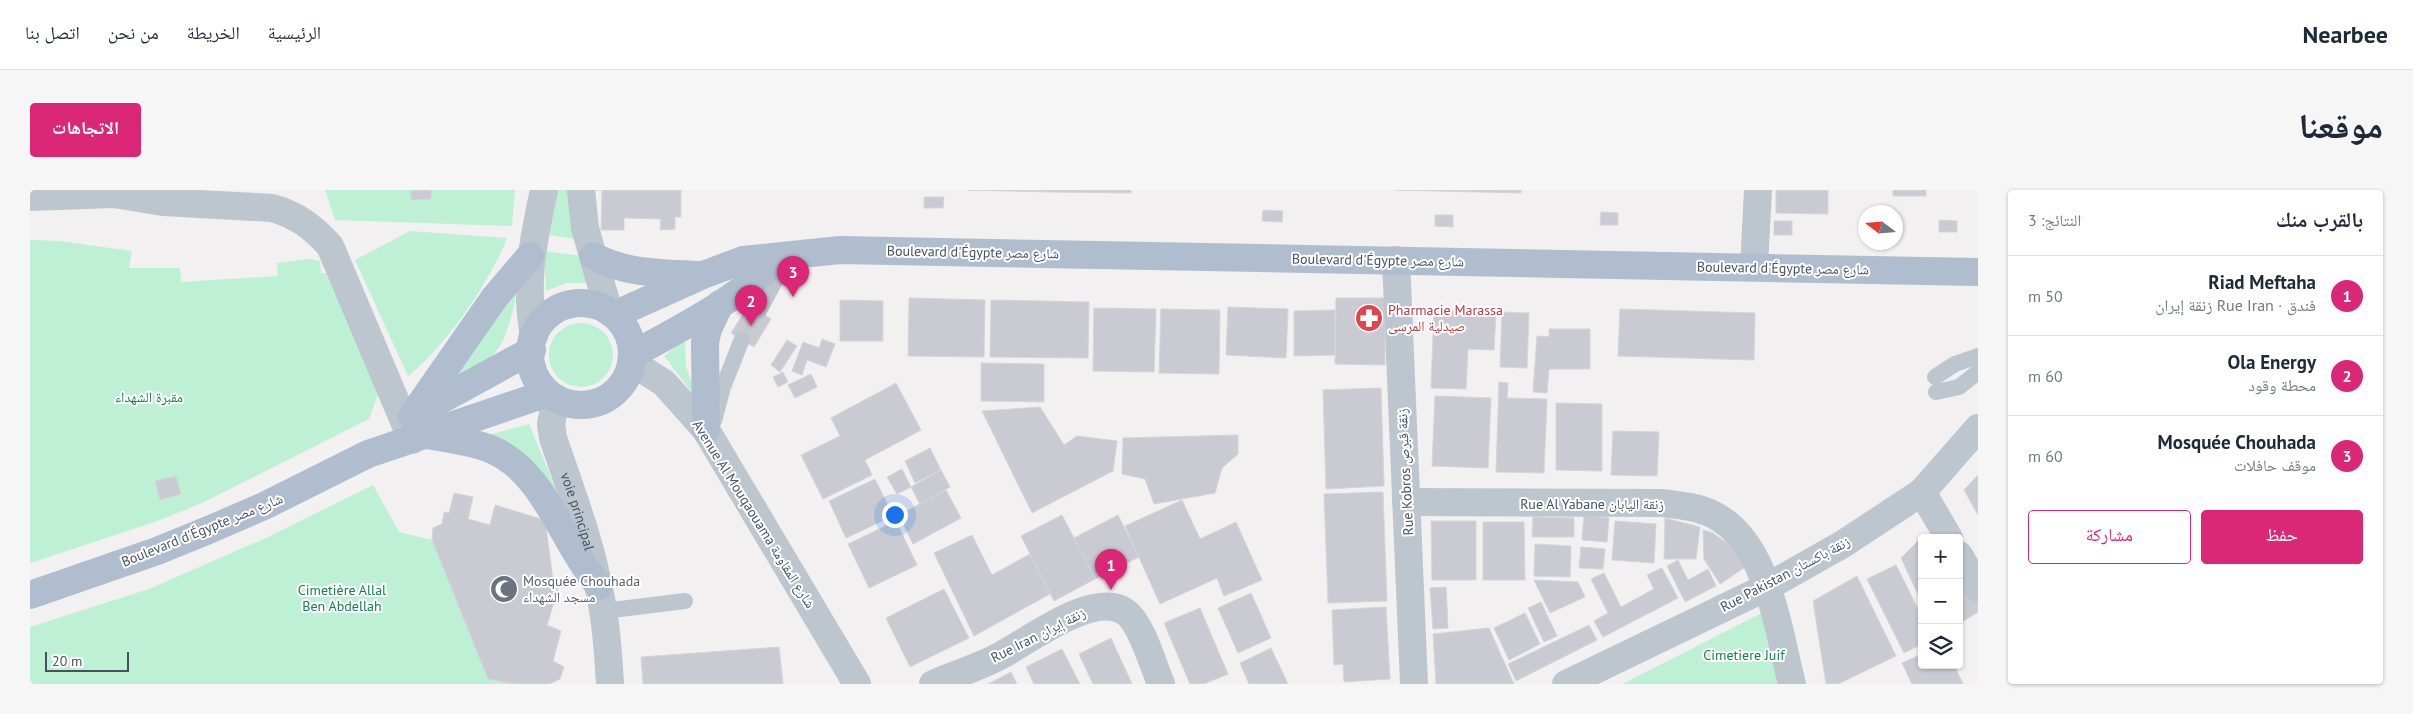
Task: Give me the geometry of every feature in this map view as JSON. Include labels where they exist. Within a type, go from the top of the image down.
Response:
[{"type":"main road","name":"Boulevard d'Égypte شارع مصر","points":[[30,595],[157,551],[211,529],[264,506],[368,454],[414,428],[533,343],[542,322],[552,311],[566,305],[581,302],[596,305],[612,314],[743,260],[819,251],[862,250],[1978,272]]},
{"type":"main road","points":[[530,256],[495,298],[414,428],[489,449],[518,466],[540,492],[601,599]]},
{"type":"main road","points":[[592,256],[611,265],[630,270],[703,275]]},
{"type":"main road","points":[[632,358],[752,284],[779,257]]},
{"type":"main road","points":[[708,434],[705,342],[713,316],[720,304]]},
{"type":"main road","points":[[533,343],[534,374],[541,387],[552,396],[569,403],[597,402],[609,396],[620,386],[627,375],[632,358],[628,333],[612,314]]},
{"type":"main road","name":"Boulevard d'Égypte شارع مصر","points":[[414,428],[552,396]]},
{"type":"street","points":[[533,343],[528,296],[530,256],[544,190]]},
{"type":"street","points":[[581,190],[585,228],[592,256],[612,314]]},
{"type":"street","points":[[1754,267],[1758,190]]},
{"type":"street","points":[[30,198],[114,194],[163,202],[272,208],[289,213],[305,222],[330,246],[414,428]]},
{"type":"street","name":"Rue Kobros زنقة قبرص","points":[[1396,260],[1414,684]]},
{"type":"street","name":"Avenue Al Mouqaouama شارع المقاومة","points":[[632,358],[664,383],[708,434],[857,684]]},
{"type":"street","name":"voie principal","points":[[552,396],[551,424],[553,438],[591,555],[601,599],[610,684]]},
{"type":"street","name":"Rue Pakistan زنقة باكستان","points":[[1566,684],[1767,587],[1843,544],[1922,492],[1978,428]]},
{"type":"street","points":[[1922,492],[1947,534]]},
{"type":"street","name":"Rue Al Yabane زنقة اليابان","points":[[1406,502],[1662,503],[1700,509],[1714,515],[1740,534],[1755,556],[1767,587],[1792,684]]},
{"type":"street","points":[[1963,562],[1978,588]]},
{"type":"street","name":"Rue Iran زنقة إيران","points":[[933,684],[996,658],[1072,615],[1096,606],[1112,605],[1129,615],[1138,629],[1161,684]]},
{"type":"lane","points":[[759,312],[775,281],[779,257]]},
{"type":"lane","points":[[708,434],[723,387],[742,339]]},
{"type":"lane","points":[[1978,356],[1955,364],[1936,384],[1960,387],[1978,372]]},
{"type":"lane","points":[[601,599],[685,601]]},
{"type":"green space","points":[[325,190],[411,190],[412,200],[430,199],[431,190],[515,190],[512,226],[335,220]]},
{"type":"green space","points":[[552,190],[571,190],[577,239],[548,235]]},
{"type":"green space","points":[[410,231],[507,238],[490,274],[465,313],[436,349],[408,376],[355,260]]},
{"type":"green space","name":"مقبرة الشهداء","points":[[30,240],[59,241],[132,251],[129,268],[180,268],[181,282],[278,276],[277,263],[309,259],[320,261],[321,273],[326,273],[379,392],[369,419],[202,503],[155,522],[30,563]]},
{"type":"green space","points":[[544,251],[583,256],[589,283],[567,283],[546,291]]},
{"type":"green space","points":[[515,294],[515,302],[505,337],[493,355],[477,367],[446,383],[448,376]]},
{"type":"green space","points":[[575,323],[587,323],[604,332],[611,343],[613,355],[611,367],[604,378],[587,387],[575,387],[563,382],[554,373],[549,361],[549,349],[554,337],[563,328]]},
{"type":"green space","points":[[685,339],[686,367],[699,402],[664,356]]},
{"type":"green space","points":[[529,424],[563,506],[481,437]]},
{"type":"green space","name":"Cimetière Allal Ben Abdellah","points":[[373,485],[399,532],[432,540],[488,679],[514,684],[30,684],[30,627],[149,589],[266,538]]},
{"type":"green space","name":"Cimetiere Juif","points":[[1764,612],[1783,684],[1622,684]]},
{"type":"building","points":[[411,190],[431,190],[431,199],[411,200]]},
{"type":"building","points":[[602,190],[681,190],[681,217],[675,217],[675,229],[660,230],[661,219],[624,218],[624,230],[601,230]]},
{"type":"building","points":[[967,190],[1051,190],[1051,192]]},
{"type":"building","points":[[1051,190],[1131,190],[1131,193],[1051,192]]},
{"type":"building","points":[[1395,190],[1521,190],[1521,193]]},
{"type":"building","points":[[1776,190],[1828,190],[1828,214],[1776,213]]},
{"type":"building","points":[[1893,190],[1926,190],[1926,196],[1893,196]]},
{"type":"building","points":[[924,197],[944,197],[943,208],[924,208]]},
{"type":"building","points":[[1263,210],[1283,211],[1282,222],[1262,221]]},
{"type":"building","points":[[1601,212],[1618,213],[1618,225],[1600,225]]},
{"type":"building","points":[[1435,215],[1453,215],[1453,227],[1435,226]]},
{"type":"building","points":[[1939,220],[1957,221],[1957,232],[1939,232]]},
{"type":"building","points":[[1774,221],[1792,221],[1792,235],[1774,235]]},
{"type":"building","points":[[909,298],[985,300],[984,357],[908,356]]},
{"type":"building","points":[[1336,298],[1385,298],[1385,365],[1335,364]]},
{"type":"building","points":[[840,300],[883,301],[883,341],[840,341]]},
{"type":"building","points":[[991,300],[1089,302],[1088,358],[990,357]]},
{"type":"building","points":[[749,305],[771,319],[754,347],[731,333]]},
{"type":"building","points":[[1228,307],[1288,309],[1286,358],[1226,355]]},
{"type":"building","points":[[1094,308],[1156,309],[1154,372],[1093,371]]},
{"type":"building","points":[[1161,309],[1220,310],[1219,374],[1159,373]]},
{"type":"building","points":[[1620,309],[1755,313],[1754,360],[1618,356]]},
{"type":"building","points":[[1335,310],[1335,355],[1294,356],[1294,311]]},
{"type":"building","points":[[1434,310],[1496,313],[1494,350],[1468,349],[1466,389],[1431,388]]},
{"type":"building","points":[[1502,312],[1529,313],[1527,368],[1500,367]]},
{"type":"building","points":[[1549,329],[1590,329],[1590,369],[1549,369],[1547,393],[1533,392],[1537,336],[1549,337]]},
{"type":"building","points":[[822,339],[835,344],[826,367],[807,360],[802,375],[792,371],[803,342],[819,348]]},
{"type":"building","points":[[787,340],[797,346],[780,372],[771,365]]},
{"type":"building","points":[[981,363],[1044,364],[1044,402],[981,401]]},
{"type":"building","points":[[783,372],[788,382],[778,387],[773,377]]},
{"type":"building","points":[[811,374],[817,387],[795,398],[788,385]]},
{"type":"building","points":[[1499,382],[1508,383],[1507,398],[1547,399],[1544,473],[1496,472]]},
{"type":"building","points":[[896,383],[921,430],[865,460],[872,475],[823,499],[801,455],[840,436],[831,418]]},
{"type":"building","points":[[1381,388],[1384,486],[1326,489],[1323,390]]},
{"type":"building","points":[[1435,396],[1491,398],[1488,468],[1432,466]]},
{"type":"building","points":[[1556,403],[1602,404],[1602,471],[1556,470]]},
{"type":"building","points":[[1040,407],[1064,445],[1077,436],[1117,441],[1113,471],[1032,513],[982,411]]},
{"type":"building","points":[[1613,431],[1659,432],[1657,476],[1611,475]]},
{"type":"building","points":[[1238,435],[1238,454],[1222,468],[1215,493],[1154,504],[1145,479],[1122,474],[1123,438]]},
{"type":"building","points":[[930,448],[941,470],[915,483],[905,461]]},
{"type":"building","points":[[902,469],[911,487],[897,494],[887,477]]},
{"type":"building","points":[[941,470],[950,487],[920,504],[911,487]]},
{"type":"building","points":[[1978,475],[1978,515],[1964,490]]},
{"type":"building","points":[[176,476],[181,494],[160,500],[155,481]]},
{"type":"building","points":[[875,479],[893,516],[846,538],[829,501]]},
{"type":"building","points":[[946,490],[961,518],[913,544],[899,515]]},
{"type":"building","points":[[1383,492],[1387,601],[1328,603],[1324,494]]},
{"type":"building","name":"Mosquée Chouhada مسجد الشهداء","points":[[454,493],[473,497],[468,519],[490,525],[495,505],[541,519],[546,527],[554,588],[558,589],[547,625],[561,631],[553,661],[564,667],[560,679],[549,684],[514,684],[488,679],[432,540],[433,528],[442,524],[444,512],[449,513]]},
{"type":"building","points":[[1182,500],[1200,539],[1236,522],[1262,580],[1224,596],[1217,578],[1160,604],[1125,526]]},
{"type":"building","points":[[1062,515],[1095,579],[1054,601],[1021,536]]},
{"type":"building","points":[[1118,515],[1139,557],[1095,579],[1074,538]]},
{"type":"building","points":[[1584,516],[1609,518],[1607,542],[1582,540]]},
{"type":"building","points":[[1533,517],[1574,518],[1574,537],[1532,537]]},
{"type":"building","points":[[1665,518],[1700,527],[1696,559],[1664,559]]},
{"type":"building","points":[[896,521],[917,565],[869,588],[848,544]]},
{"type":"building","points":[[1431,521],[1476,521],[1476,580],[1432,580]]},
{"type":"building","points":[[1615,521],[1656,524],[1654,563],[1612,560]]},
{"type":"building","points":[[1483,522],[1524,522],[1525,580],[1483,580]]},
{"type":"building","points":[[1703,530],[1713,533],[1728,544],[1747,566],[1720,584],[1704,559]]},
{"type":"building","points":[[972,535],[992,575],[1030,554],[1050,594],[974,636],[934,553]]},
{"type":"building","points":[[1918,541],[1918,594],[1901,558]]},
{"type":"building","points":[[1535,544],[1571,546],[1570,577],[1534,576]]},
{"type":"building","points":[[1581,547],[1605,549],[1603,569],[1579,568]]},
{"type":"building","points":[[1678,560],[1688,580],[1708,569],[1716,586],[1685,602],[1667,566]]},
{"type":"building","points":[[1896,565],[1918,609],[1918,646],[1904,653],[1867,579]]},
{"type":"building","points":[[1662,568],[1678,598],[1603,637],[1594,621],[1608,613],[1591,579],[1604,573],[1621,607],[1654,589],[1647,575]]},
{"type":"building","points":[[1963,575],[1978,603],[1978,612],[1963,621]]},
{"type":"building","points":[[1857,576],[1896,656],[1838,684],[1826,684],[1813,601]]},
{"type":"building","points":[[1534,580],[1578,582],[1585,597],[1550,613]]},
{"type":"building","points":[[1446,587],[1448,628],[1433,629],[1430,588]]},
{"type":"building","points":[[944,589],[969,638],[910,667],[886,618]]},
{"type":"building","points":[[1251,593],[1271,638],[1238,653],[1218,608]]},
{"type":"building","points":[[1541,602],[1557,636],[1544,642],[1528,608]]},
{"type":"building","points":[[1386,607],[1390,679],[1344,682],[1343,664],[1334,665],[1332,610]]},
{"type":"building","points":[[1200,608],[1228,674],[1204,684],[1190,684],[1164,623]]},
{"type":"building","points":[[1525,613],[1540,644],[1509,660],[1494,628]]},
{"type":"building","points":[[1589,625],[1597,640],[1516,681],[1508,664]]},
{"type":"building","points":[[1489,628],[1514,684],[1436,684],[1433,634]]},
{"type":"building","points":[[1111,638],[1132,684],[1093,684],[1079,654]]},
{"type":"building","points":[[779,647],[783,684],[643,684],[641,657]]},
{"type":"building","points":[[1271,648],[1288,684],[1249,684],[1240,663]]},
{"type":"building","points":[[1062,649],[1080,684],[1034,684],[1026,667]]},
{"type":"building","points":[[1918,656],[1918,669],[1956,669],[1963,684],[1912,684],[1902,663]]},
{"type":"building","points":[[1011,672],[1017,684],[988,684]]},
{"type":"place","name":"Mosquée Chouhada","points":[[793,297]]},
{"type":"place","name":"Pharmacie Marassa صيدلية المرسى","points":[[1369,318]]},
{"type":"place","name":"Ola Energy","points":[[751,326]]},
{"type":"place","name":"Mosquée Chouhada مسجد الشهداء","points":[[504,589]]},
{"type":"place","name":"Riad Meftaha","points":[[1111,590]]}]
